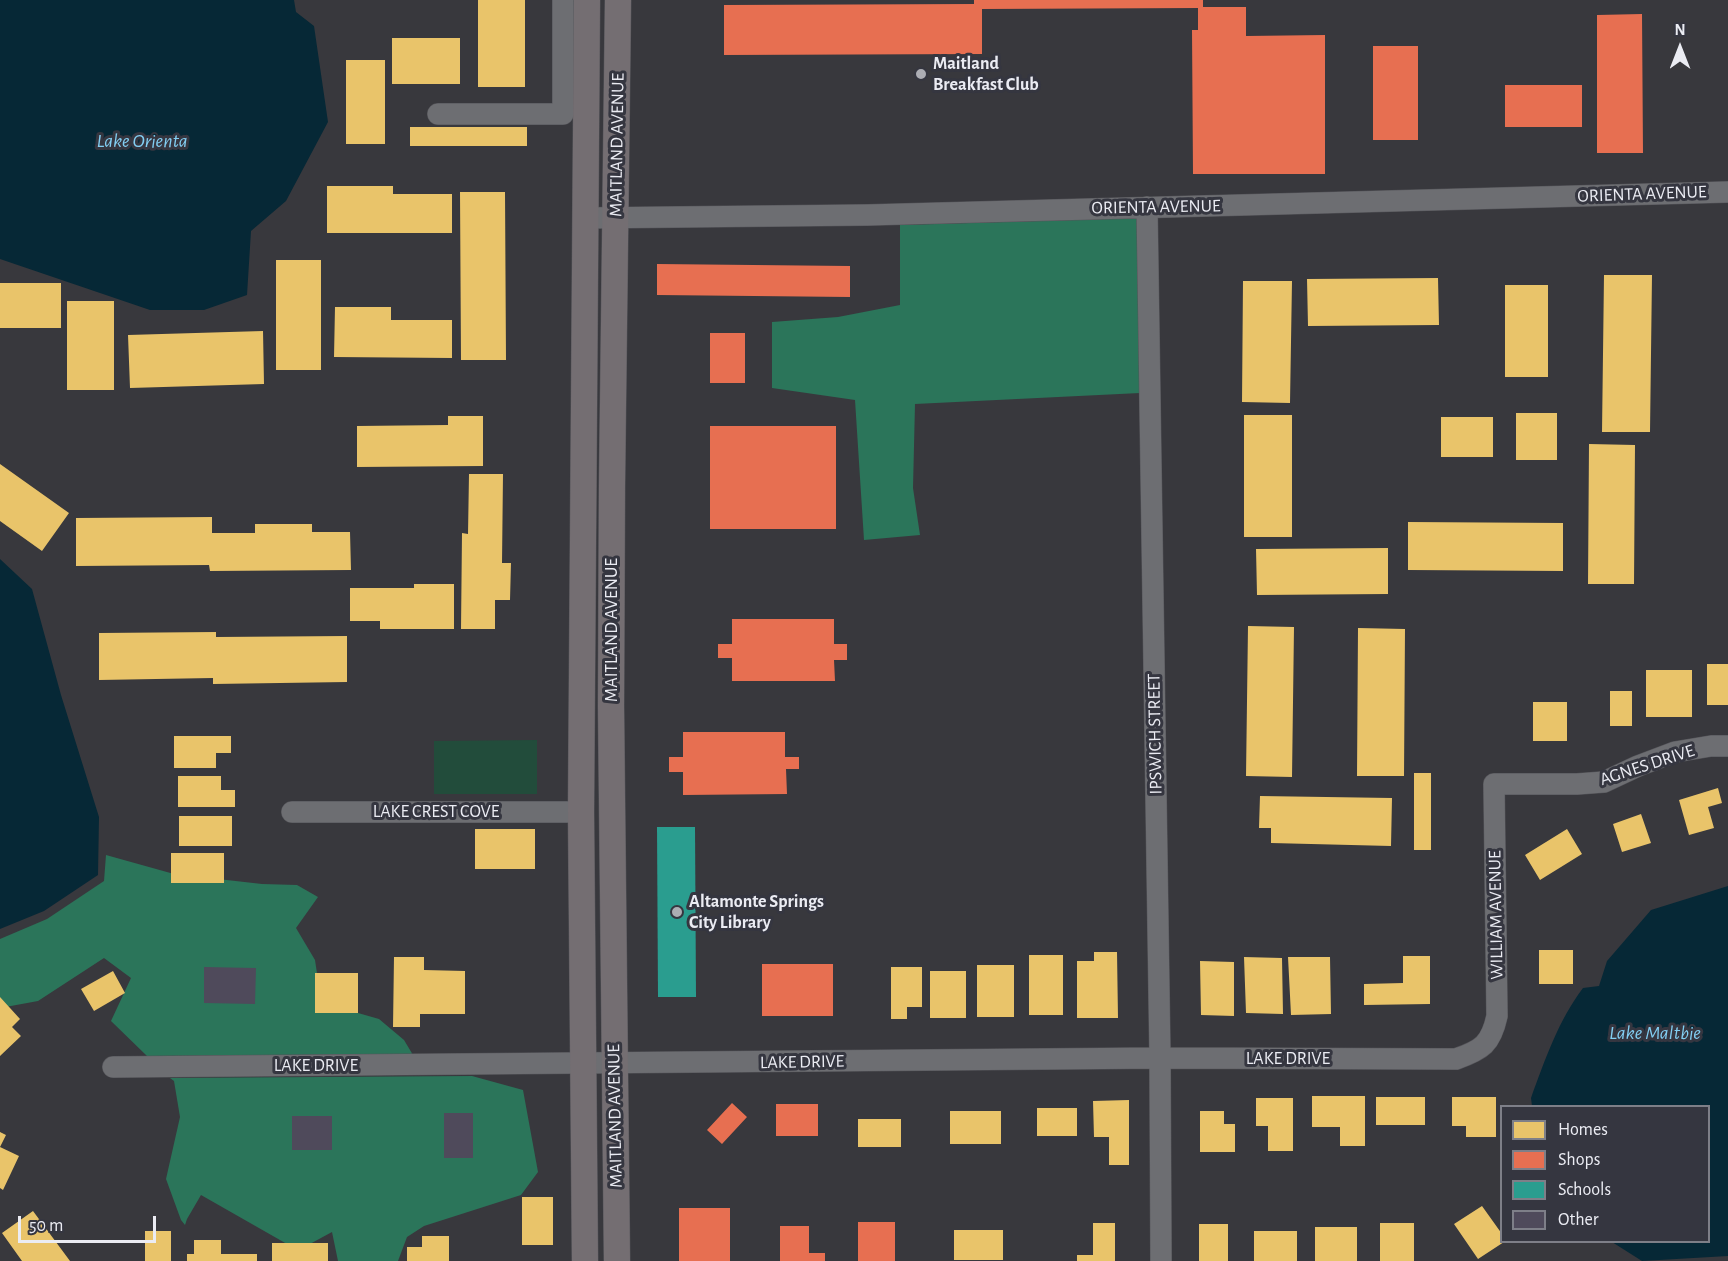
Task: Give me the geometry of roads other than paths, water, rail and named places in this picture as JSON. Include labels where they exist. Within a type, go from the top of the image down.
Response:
[{"type":"main road","name":"MAITLAND AVENUE","points":[[585,1261],[581,706],[587,0]]},
{"type":"main road","name":"MAITLAND AVENUE","points":[[617,1261],[611,706],[618,0]]},
{"type":"street","points":[[438,114],[563,114],[563,0]]},
{"type":"street","name":"ORIENTA AVENUE","points":[[584,218],[867,215],[1728,192]]},
{"type":"street","name":"IPSWICH STREET","points":[[1147,207],[1161,1058],[1161,1261]]},
{"type":"street","points":[[581,706],[611,706]]},
{"type":"street","name":"AGNES DRIVE","points":[[1494,784],[1604,782],[1675,752],[1711,746],[1728,746]]},
{"type":"street","name":"WILLIAM AVENUE","points":[[1486,1044],[1494,1031],[1497,1016],[1494,784]]},
{"type":"street","name":"LAKE CREST COVE","points":[[292,812],[581,812]]},
{"type":"street","name":"LAKE DRIVE","points":[[114,1067],[584,1065],[1161,1058],[1456,1059],[1476,1052],[1486,1044]]},
{"type":"water","name":"Lake Orienta","points":[[0,0],[294,0],[296,12],[314,26],[328,122],[286,201],[251,231],[247,295],[204,310],[150,310],[0,259]]},
{"type":"water","points":[[0,559],[32,589],[61,695],[99,817],[98,875],[44,911],[0,929]]},
{"type":"water","name":"Lake Maltbie","points":[[1728,886],[1728,1256],[1642,1261],[1614,1243],[1710,1243],[1710,1105],[1532,1105],[1531,1098],[1566,1014],[1583,988],[1599,986],[1607,961],[1651,910]]},
{"type":"place","name":"Maitland Breakfast Club","points":[[921,74]]},
{"type":"place","name":"Altamonte Springs City Library","points":[[677,912]]}]
